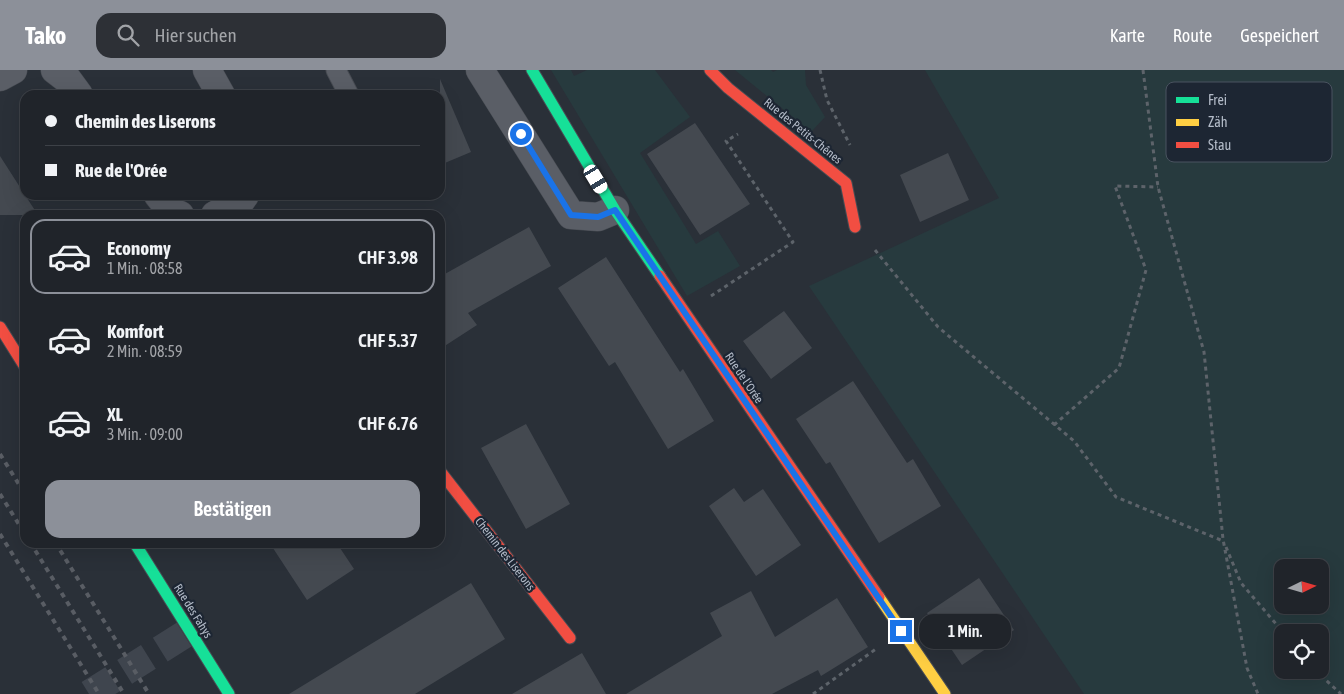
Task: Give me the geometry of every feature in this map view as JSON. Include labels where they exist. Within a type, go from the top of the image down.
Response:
[{"type":"street","points":[[0,77],[13,70]]},
{"type":"street","points":[[55,70],[68,80],[76,90]]},
{"type":"street","points":[[207,70],[218,90]]},
{"type":"street","points":[[480,70],[571,215],[598,217],[615,210]]},
{"type":"street","name":"Rue de l'Orée","points":[[532,70],[615,210],[684,314],[945,694]]},
{"type":"street","name":"Rue des Petits-Chênes","points":[[710,70],[728,88],[846,183]]},
{"type":"street","points":[[846,183],[855,227]]},
{"type":"street","points":[[162,200],[170,210]]},
{"type":"street","points":[[229,210],[245,204]]},
{"type":"street","points":[[0,327],[20,359]]},
{"type":"street","name":"Chemin des Liserons","points":[[445,477],[570,638]]},
{"type":"street","name":"Rue des Fahys","points":[[138,548],[229,694]]},
{"type":"lane","points":[[336,70],[346,90]]},
{"type":"path","points":[[820,70],[826,100],[862,166],[846,183]]},
{"type":"path","points":[[1143,70],[1158,187],[1204,352],[1223,539],[1247,668],[1258,694]]},
{"type":"path","points":[[684,314],[793,242],[726,141],[742,132]]},
{"type":"path","points":[[1054,425],[1120,368],[1146,270],[1115,186],[1158,187]]},
{"type":"path","points":[[855,227],[938,327],[1074,441],[1116,497],[1223,539],[1241,583],[1276,624]]},
{"type":"path","points":[[813,694],[882,646]]},
{"type":"path","points":[[1325,679],[1341,694]]},
{"type":"green space","points":[[551,70],[571,70],[574,76],[587,70],[655,70],[690,117],[640,153],[696,244],[718,231],[740,266],[687,296]]},
{"type":"green space","points":[[735,70],[771,70],[773,72],[777,70],[805,70],[806,85],[825,117],[811,132]]},
{"type":"green space","points":[[925,70],[1344,70],[1344,694],[1084,694],[809,286],[999,198]]},
{"type":"building","points":[[440,79],[445,90],[440,90]]},
{"type":"building","points":[[445,91],[471,152],[445,163]]},
{"type":"building","points":[[695,123],[750,204],[700,235],[647,154]]},
{"type":"building","points":[[948,153],[969,200],[920,222],[900,175]]},
{"type":"building","points":[[0,156],[20,187],[20,200],[28,200],[35,210],[20,210],[20,215],[0,215]]},
{"type":"building","points":[[529,227],[551,266],[468,313],[477,325],[445,346],[445,274]]},
{"type":"building","points":[[606,257],[680,372],[683,369],[714,421],[668,449],[615,362],[609,366],[558,288]]},
{"type":"building","points":[[784,311],[812,348],[771,379],[743,341]]},
{"type":"building","points":[[853,381],[907,463],[913,459],[941,506],[879,543],[830,462],[826,464],[796,419]]},
{"type":"building","points":[[526,424],[570,504],[526,529],[481,448]]},
{"type":"building","points":[[734,488],[744,502],[763,489],[801,545],[756,576],[709,506]]},
{"type":"building","points":[[273,548],[340,548],[354,569],[307,600]]},
{"type":"building","points":[[979,578],[1014,630],[962,665],[927,613]]},
{"type":"building","points":[[471,583],[505,639],[415,694],[289,694]]},
{"type":"building","points":[[751,591],[775,637],[837,598],[868,647],[821,676],[818,670],[772,694],[626,694],[722,636],[710,613]]},
{"type":"building","points":[[582,653],[606,694],[512,694]]},
{"type":"tunnel","points":[[89,694],[190,631]]},
{"type":"railway","points":[[0,454],[20,486]]},
{"type":"railway","points":[[0,494],[20,526]]},
{"type":"railway","points":[[0,534],[99,694]]},
{"type":"railway","points":[[34,548],[124,694]]},
{"type":"railway","points":[[59,548],[149,694]]},
{"type":"traffic: fast","points":[[532,70],[615,210],[660,276]]},
{"type":"traffic: fast","points":[[138,548],[229,694]]},
{"type":"traffic: slow","points":[[879,597],[945,694]]},
{"type":"traffic: jam","points":[[710,70],[728,88],[846,183],[855,227]]},
{"type":"traffic: jam","points":[[660,276],[879,597]]},
{"type":"traffic: jam","points":[[0,327],[20,359]]},
{"type":"traffic: jam","points":[[445,477],[570,638]]},
{"type":"route","points":[[521,134],[571,215],[598,217],[615,210],[901,631]]}]
